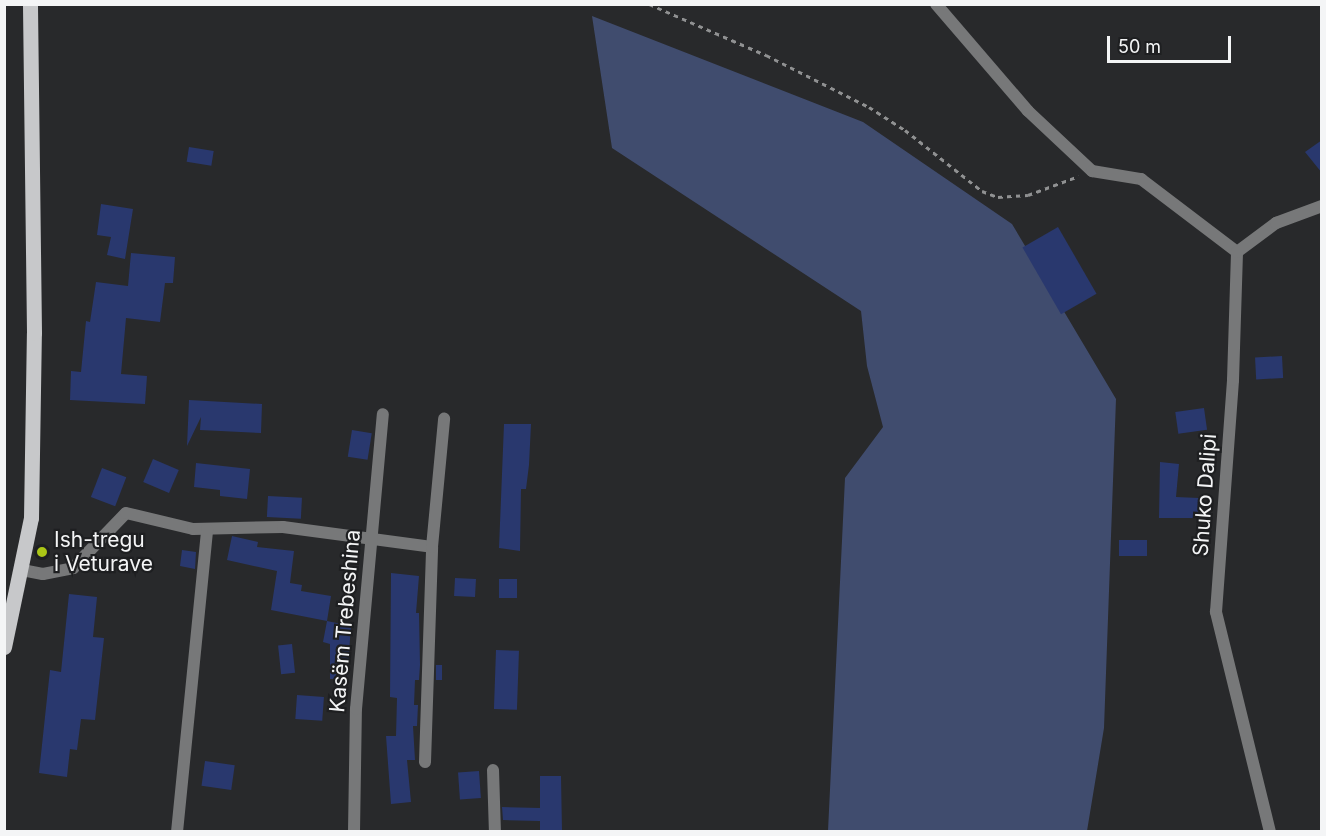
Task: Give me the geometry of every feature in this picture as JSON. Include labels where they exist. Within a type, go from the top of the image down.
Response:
[{"type":"main road","points":[[4,647],[22,570],[31,518],[34,333],[30,4]]},
{"type":"street","points":[[936,4],[1029,111],[1092,171],[1141,180],[1237,252],[1276,223],[1322,206]]},
{"type":"street","name":"Shuko Dalipi","points":[[1237,252],[1233,380],[1216,612],[1270,831]]},
{"type":"street","name":"Kasëm Trebeshina","points":[[354,831],[357,709],[383,414]]},
{"type":"street","points":[[425,762],[432,547],[444,419]]},
{"type":"street","points":[[22,570],[43,574],[73,568],[126,513],[207,529],[283,528],[372,542],[432,547]]},
{"type":"street","points":[[177,831],[207,529]]},
{"type":"street","points":[[493,770],[495,831]]},
{"type":"path","points":[[649,4],[766,55],[869,107],[905,130],[960,177],[982,191],[998,197],[1028,195],[1092,171]]},
{"type":"shaded area","points":[[592,16],[863,122],[1012,224],[1116,399],[1104,728],[1087,831],[828,831],[845,478],[883,427],[867,366],[861,311],[612,148]]},
{"type":"building","points":[[1322,140],[1322,173],[1305,152]]},
{"type":"building","points":[[189,147],[214,151],[211,166],[187,162]]},
{"type":"building","points":[[101,204],[133,209],[125,259],[107,255],[111,237],[97,235]]},
{"type":"building","points":[[1058,227],[1096,294],[1061,314],[1022,248]]},
{"type":"building","points":[[131,253],[175,257],[173,283],[165,283],[160,322],[126,318],[121,374],[147,376],[145,404],[70,400],[71,371],[81,372],[86,321],[90,322],[96,282],[128,286]]},
{"type":"building","points":[[1282,356],[1283,378],[1256,379],[1255,357]]},
{"type":"building","points":[[189,400],[262,404],[261,433],[200,430],[201,417],[187,446]]},
{"type":"building","points":[[1204,408],[1207,430],[1178,434],[1175,412]]},
{"type":"building","points":[[504,424],[531,424],[526,489],[521,489],[520,551],[499,548]]},
{"type":"building","points":[[352,430],[372,433],[368,460],[348,457]]},
{"type":"building","points":[[153,459],[179,470],[169,493],[143,482]]},
{"type":"building","points":[[1160,462],[1179,464],[1176,497],[1199,498],[1198,518],[1159,518]]},
{"type":"building","points":[[196,463],[250,469],[247,499],[220,496],[220,490],[194,487]]},
{"type":"building","points":[[102,468],[126,477],[115,506],[91,497]]},
{"type":"building","points":[[268,496],[302,498],[301,519],[267,517]]},
{"type":"building","points":[[232,536],[258,542],[257,547],[294,551],[290,583],[302,585],[301,591],[331,596],[327,621],[271,610],[277,571],[227,560]]},
{"type":"building","points":[[1119,540],[1147,540],[1147,556],[1119,556]]},
{"type":"building","points":[[182,550],[196,552],[195,569],[180,566]]},
{"type":"building","points":[[391,573],[419,576],[416,613],[419,613],[420,665],[419,680],[415,680],[414,705],[418,705],[417,726],[413,726],[415,760],[407,760],[411,802],[391,804],[386,736],[396,736],[397,698],[390,697]]},
{"type":"building","points":[[455,578],[476,579],[475,597],[454,596]]},
{"type":"building","points":[[499,579],[517,579],[517,598],[499,598]]},
{"type":"building","points":[[69,594],[97,597],[93,637],[104,638],[95,720],[81,719],[77,750],[70,749],[67,777],[39,773],[50,670],[61,672]]},
{"type":"building","points":[[327,621],[351,626],[347,679],[330,679],[330,644],[323,642]]},
{"type":"building","points":[[292,644],[295,673],[281,674],[278,645]]},
{"type":"building","points":[[496,650],[519,651],[517,710],[494,709]]},
{"type":"building","points":[[436,665],[442,665],[442,680],[436,680]]},
{"type":"building","points":[[297,695],[324,697],[322,721],[295,719]]},
{"type":"building","points":[[205,761],[235,765],[231,790],[202,786]]},
{"type":"building","points":[[479,771],[481,798],[460,799],[458,772]]},
{"type":"building","points":[[540,776],[561,776],[562,831],[540,831],[540,821],[503,820],[502,807],[540,808]]},
{"type":"place","name":"Ish-tregu i Veturave","points":[[42,552]]}]
